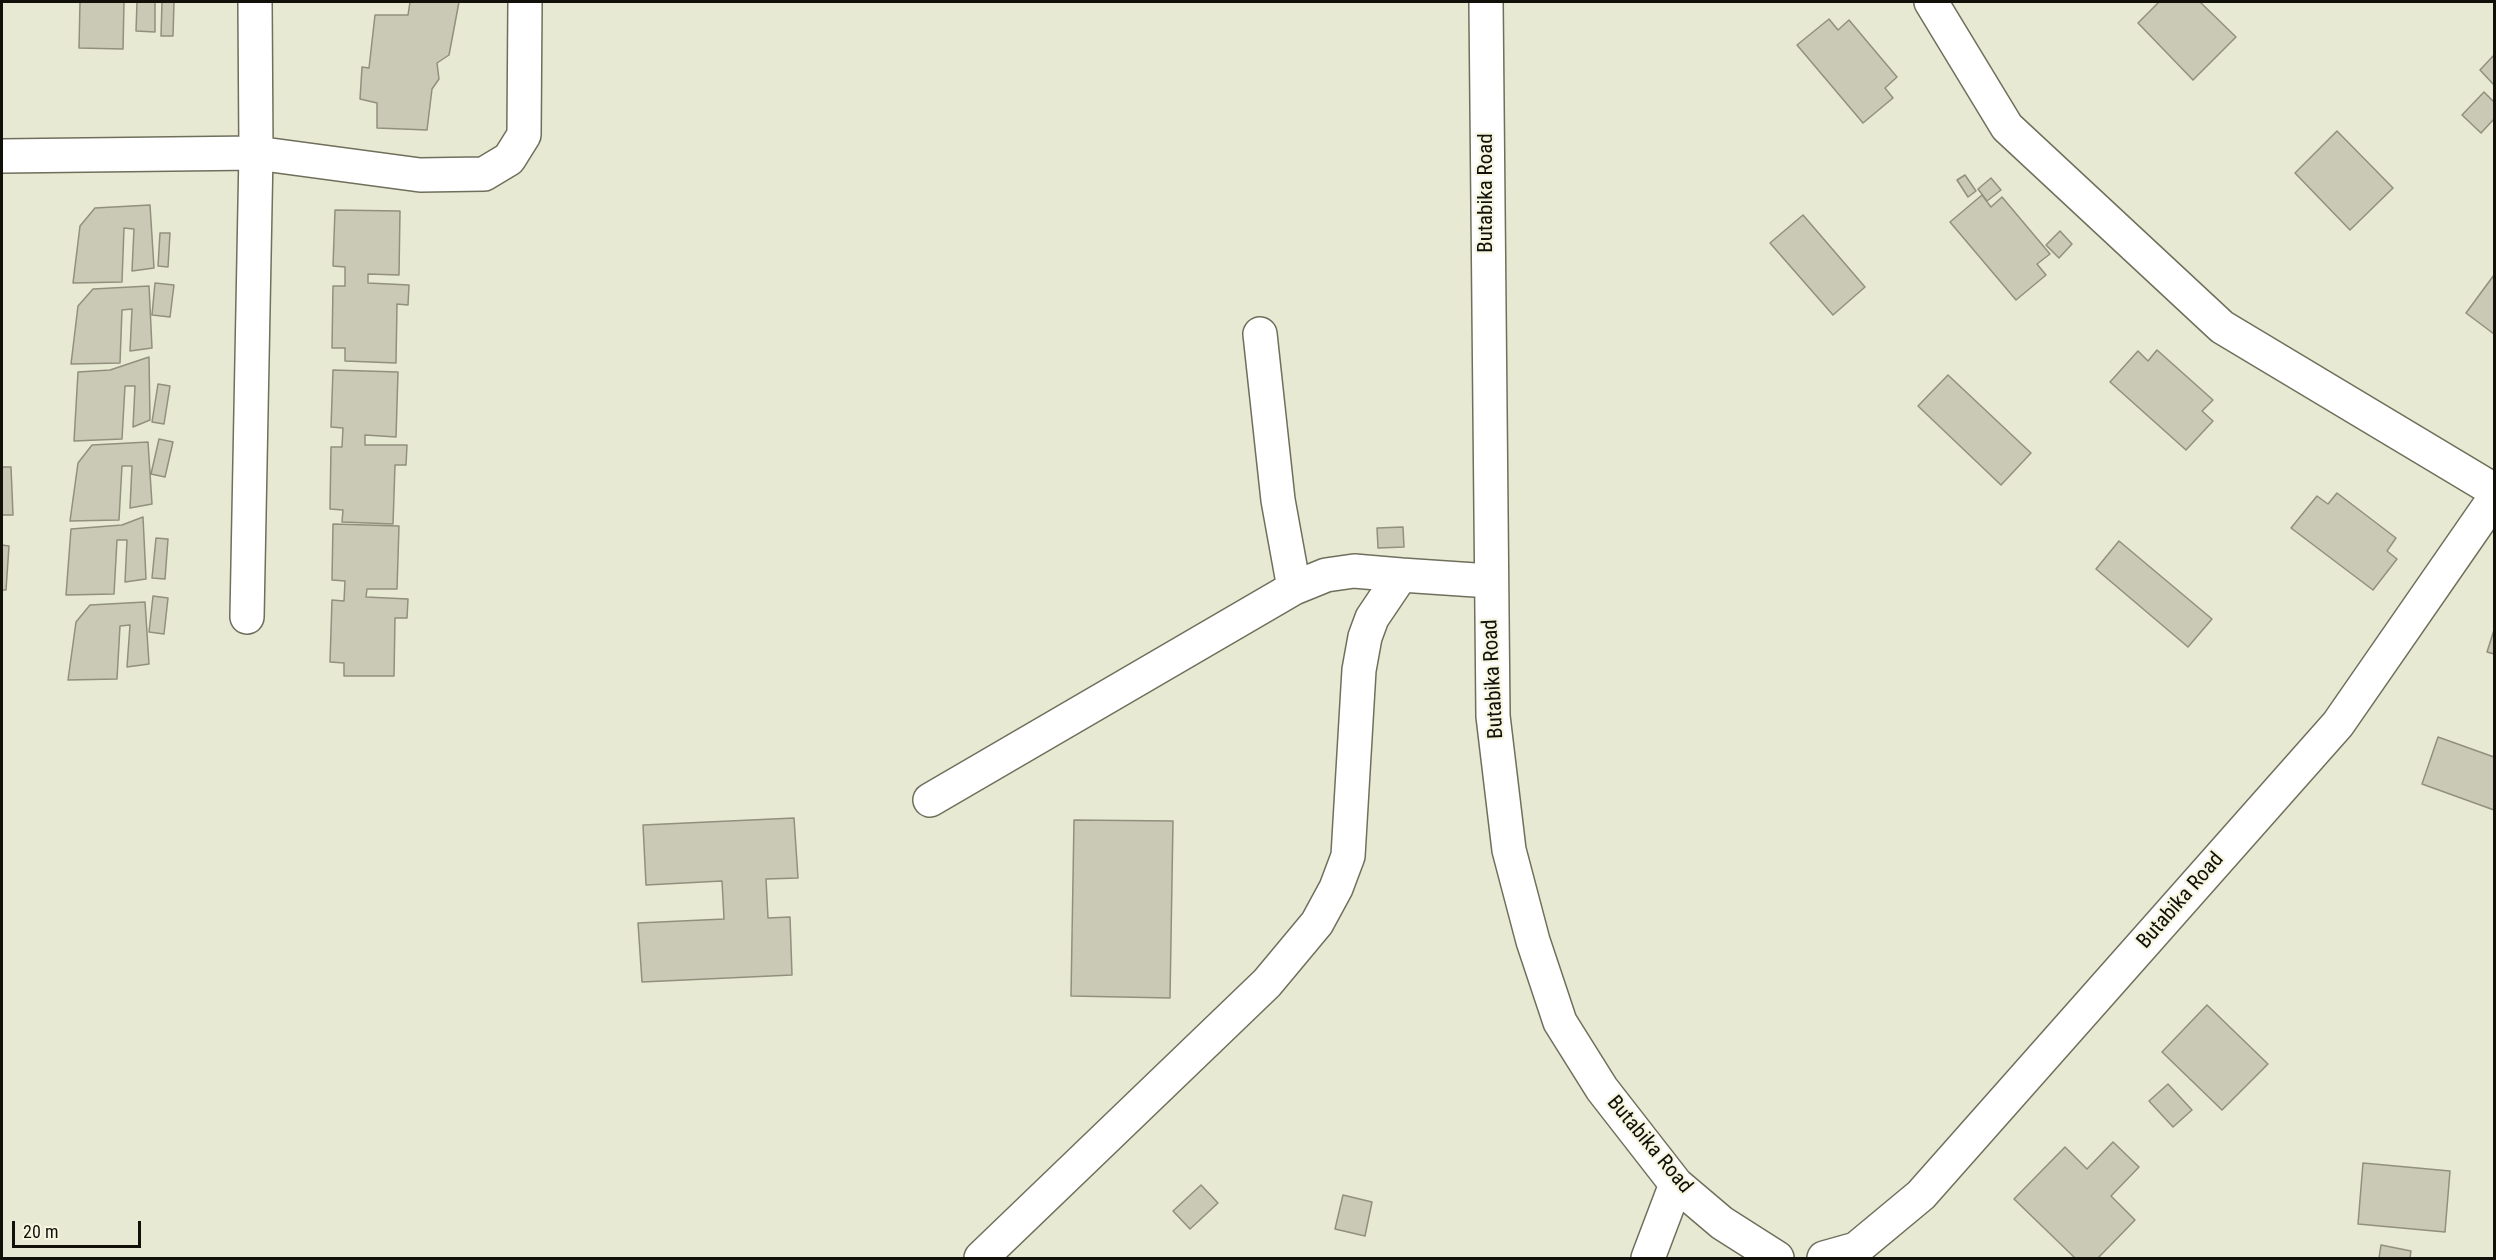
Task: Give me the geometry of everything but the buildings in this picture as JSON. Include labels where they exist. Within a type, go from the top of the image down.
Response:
[{"type":"street","points":[[247,617],[256,153],[255,2]]},
{"type":"street","points":[[2,156],[256,153],[420,175],[484,174],[509,159],[524,135],[525,2]]},
{"type":"street","name":"Butabika Road","points":[[1486,2],[1493,716],[1509,850],[1533,941],[1560,1022],[1602,1089],[1676,1184],[1722,1223],[1777,1258]]},
{"type":"street","points":[[1931,2],[2007,127],[2222,327],[2494,490]]},
{"type":"street","points":[[1260,334],[1278,500],[1294,588]]},
{"type":"street","name":"Butabika Road","points":[[1824,1258],[1864,1254],[1921,1195],[2338,724],[2494,498]]},
{"type":"street","points":[[930,800],[1294,588],[1326,575],[1354,571],[1490,581]]},
{"type":"street","points":[[981,1258],[1267,983],[1317,923],[1336,888],[1348,856],[1359,670],[1365,637],[1372,618],[1401,575]]},
{"type":"street","points":[[1648,1258],[1676,1184]]}]
